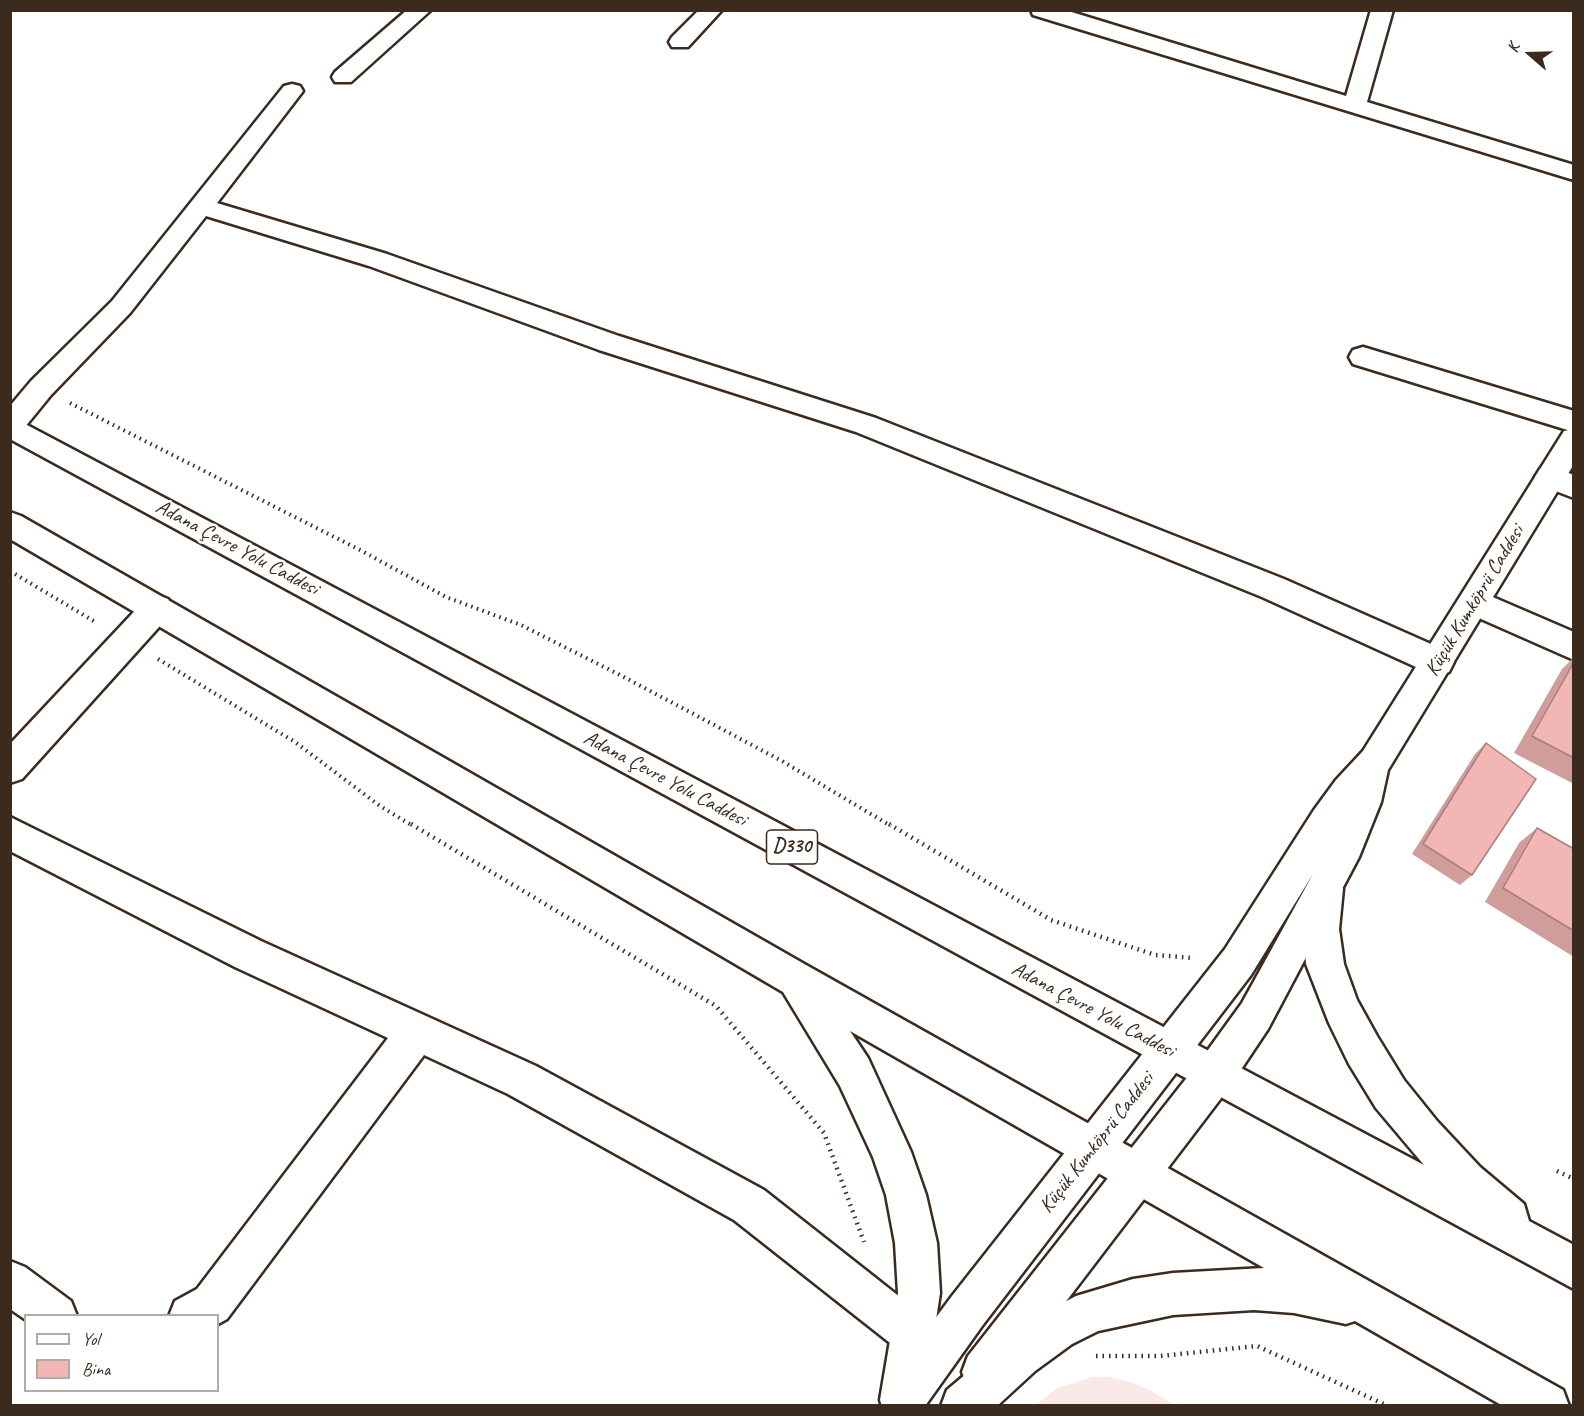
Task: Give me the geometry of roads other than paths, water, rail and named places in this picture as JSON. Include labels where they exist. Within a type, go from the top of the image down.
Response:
[{"type":"main road","points":[[343,77],[421,10]]},
{"type":"main road","points":[[680,42],[712,10]]},
{"type":"main road","points":[[1041,10],[1574,173]]},
{"type":"main road","points":[[1354,106],[1382,10]]},
{"type":"main road","points":[[10,426],[41,388],[121,307],[292,91]]},
{"type":"main road","points":[[201,206],[378,260],[609,343],[866,425],[1273,588],[1438,662]]},
{"type":"main road","points":[[1363,357],[1477,390],[1574,422]]},
{"type":"main road","name":"Adana Çevre Yolu Caddesi","points":[[10,426],[1570,1267]]},
{"type":"main road","name":"Küçük Kumköprü Caddesi","points":[[900,1403],[967,1311],[1238,962],[1326,821],[1348,791],[1375,762],[1474,602],[1562,482],[1574,439]]},
{"type":"main road","points":[[10,524],[793,978],[1547,1406]]},
{"type":"main road","points":[[1474,602],[1574,647]]},
{"type":"main road","points":[[10,768],[157,608]]},
{"type":"main road","name":"Küçük Kumköprü Caddesi","points":[[958,1406],[1214,1075],[1255,1016],[1347,846],[1364,802],[1375,762]]},
{"type":"main road","points":[[10,833],[248,954],[522,1080],[749,1205],[914,1335]]},
{"type":"main road","points":[[1325,889],[1321,929],[1325,964],[1342,1010],[1390,1094],[1423,1135],[1466,1181],[1509,1219],[1570,1267]]},
{"type":"main road","points":[[793,978],[836,1039],[854,1072],[891,1152],[906,1195],[916,1244],[919,1293],[914,1335],[900,1403]]},
{"type":"main road","points":[[194,1314],[212,1304],[417,1032]]},
{"type":"main road","points":[[10,1282],[53,1314]]},
{"type":"main road","points":[[963,1406],[1057,1329],[1091,1311],[1133,1300],[1173,1294],[1254,1289],[1294,1292],[1338,1300],[1389,1317]]}]
